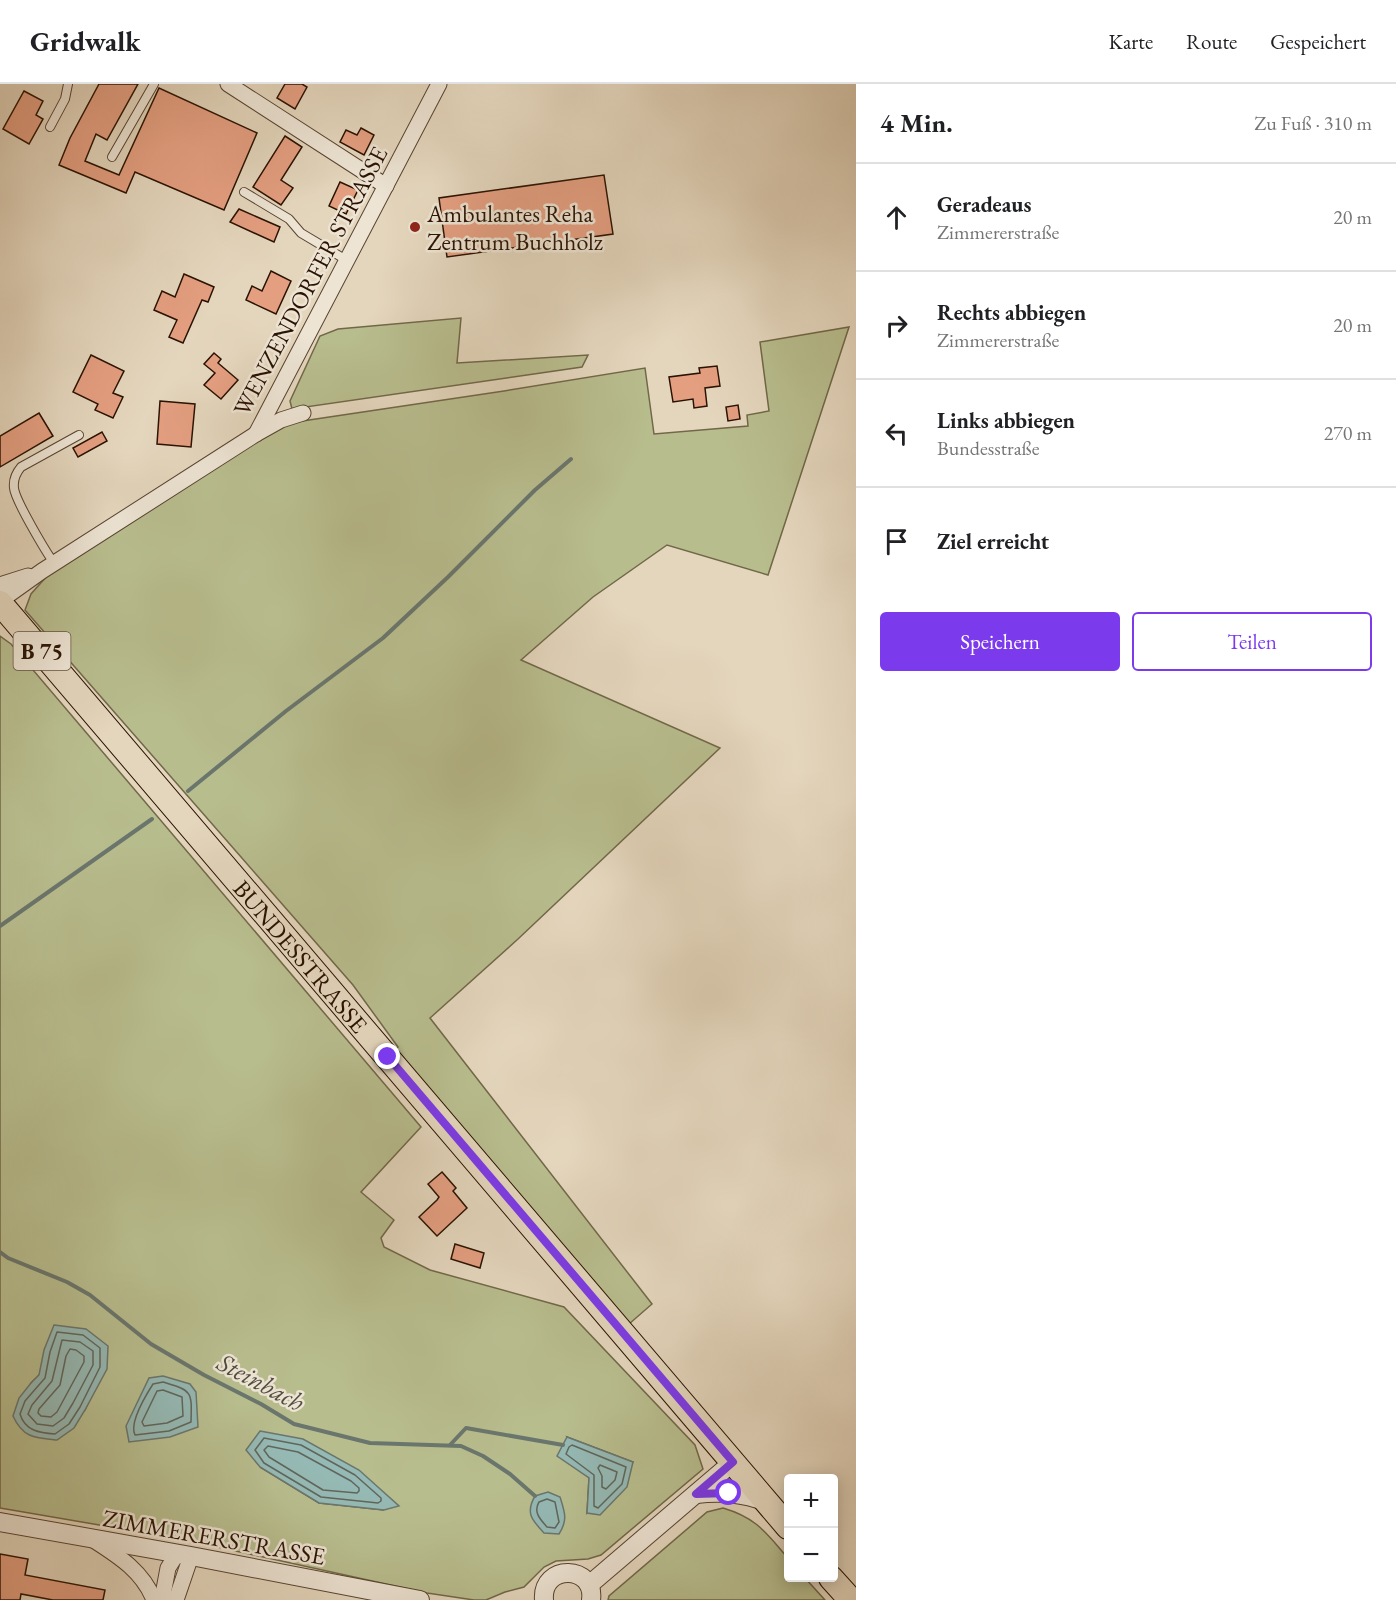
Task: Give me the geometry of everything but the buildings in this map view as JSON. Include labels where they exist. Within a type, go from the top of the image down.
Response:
[{"type":"main road","name":"BUNDESSTRASSE","points":[[0,602],[784,1521]]},
{"type":"main road","points":[[835,1582],[851,1600]]},
{"type":"street","points":[[228,84],[386,186]]},
{"type":"street","name":"WENZENDORFER STRASSE","points":[[0,602],[48,567],[256,434],[440,84]]},
{"type":"street","points":[[256,434],[281,420],[303,412]]},
{"type":"street","name":"WENZENDORFER STRASSE","points":[[0,585],[48,567]]},
{"type":"street","points":[[544,1600],[545,1587],[550,1580],[567,1572],[575,1573],[583,1578],[590,1593],[733,1462]]},
{"type":"street","points":[[696,1494],[716,1492],[747,1495],[767,1502]]},
{"type":"street","name":"ZIMMERERSTRASSE","points":[[0,1522],[420,1600]]},
{"type":"street","points":[[93,1539],[121,1557],[139,1574],[154,1600]]},
{"type":"street","points":[[162,1600],[168,1568],[184,1555]]},
{"type":"street","points":[[176,1600],[184,1555]]},
{"type":"lane","points":[[50,127],[65,99],[69,84]]},
{"type":"lane","points":[[112,157],[154,84]]},
{"type":"lane","points":[[244,192],[289,219],[300,233],[348,261]]},
{"type":"lane","points":[[48,567],[16,496],[14,481],[21,467],[79,435]]},
{"type":"green space","points":[[461,318],[457,363],[588,355],[582,367],[292,409],[290,401],[320,336],[338,329]]},
{"type":"green space","points":[[849,327],[768,575],[667,545],[593,597],[521,660],[720,748],[518,939],[430,1018],[652,1304],[621,1331],[388,1057],[398,1047],[353,985],[25,610],[31,594],[47,576],[244,449],[289,423],[645,368],[654,434],[748,426],[747,415],[769,411],[760,342]]},
{"type":"green space","points":[[0,636],[11,644],[421,1127],[361,1192],[394,1220],[381,1238],[384,1247],[430,1270],[564,1307],[695,1445],[703,1469],[601,1555],[588,1559],[556,1561],[544,1567],[524,1587],[486,1600],[427,1593],[181,1539],[0,1508]],"holes":[[[39,1375],[95,1389],[85,1410],[31,1383]],[[567,1437],[633,1462],[587,1513],[589,1478]],[[260,1467],[384,1510],[319,1503]]]},
{"type":"green space","points":[[723,1508],[735,1512],[760,1527],[784,1553],[784,1582],[809,1582],[825,1600],[608,1600],[609,1596],[707,1512]]},
{"type":"water","points":[[54,1325],[86,1329],[108,1346],[107,1369],[85,1410],[74,1428],[57,1440],[30,1436],[21,1429],[13,1416],[19,1398],[39,1375],[44,1350]]},
{"type":"water","points":[[163,1376],[190,1384],[196,1392],[198,1427],[170,1437],[129,1442],[126,1426],[149,1378]]},
{"type":"water","points":[[260,1431],[303,1439],[359,1470],[399,1506],[384,1510],[319,1503],[260,1467],[246,1450]]},
{"type":"water","points":[[567,1437],[633,1462],[627,1487],[600,1515],[587,1513],[589,1478],[557,1456]]},
{"type":"water","points":[[548,1492],[560,1497],[563,1508],[565,1520],[559,1534],[544,1533],[531,1516],[530,1507],[535,1496]]},
{"type":"waterway","points":[[188,791],[286,711],[383,638],[535,490],[571,459]]},
{"type":"waterway","points":[[0,926],[152,819]]},
{"type":"waterway","name":"Steinbach","points":[[0,1252],[8,1258],[67,1282],[90,1295],[151,1344],[294,1424],[370,1443],[461,1446],[483,1456],[510,1474],[535,1496]]},
{"type":"waterway","name":"Steinbach","points":[[450,1445],[466,1428],[563,1445]]},
{"type":"place","name":"Ambulantes Reha Zentrum Buchholz","points":[[415,227]]},
{"type":"route","points":[[388,1057],[733,1462],[696,1494],[729,1493]]}]
